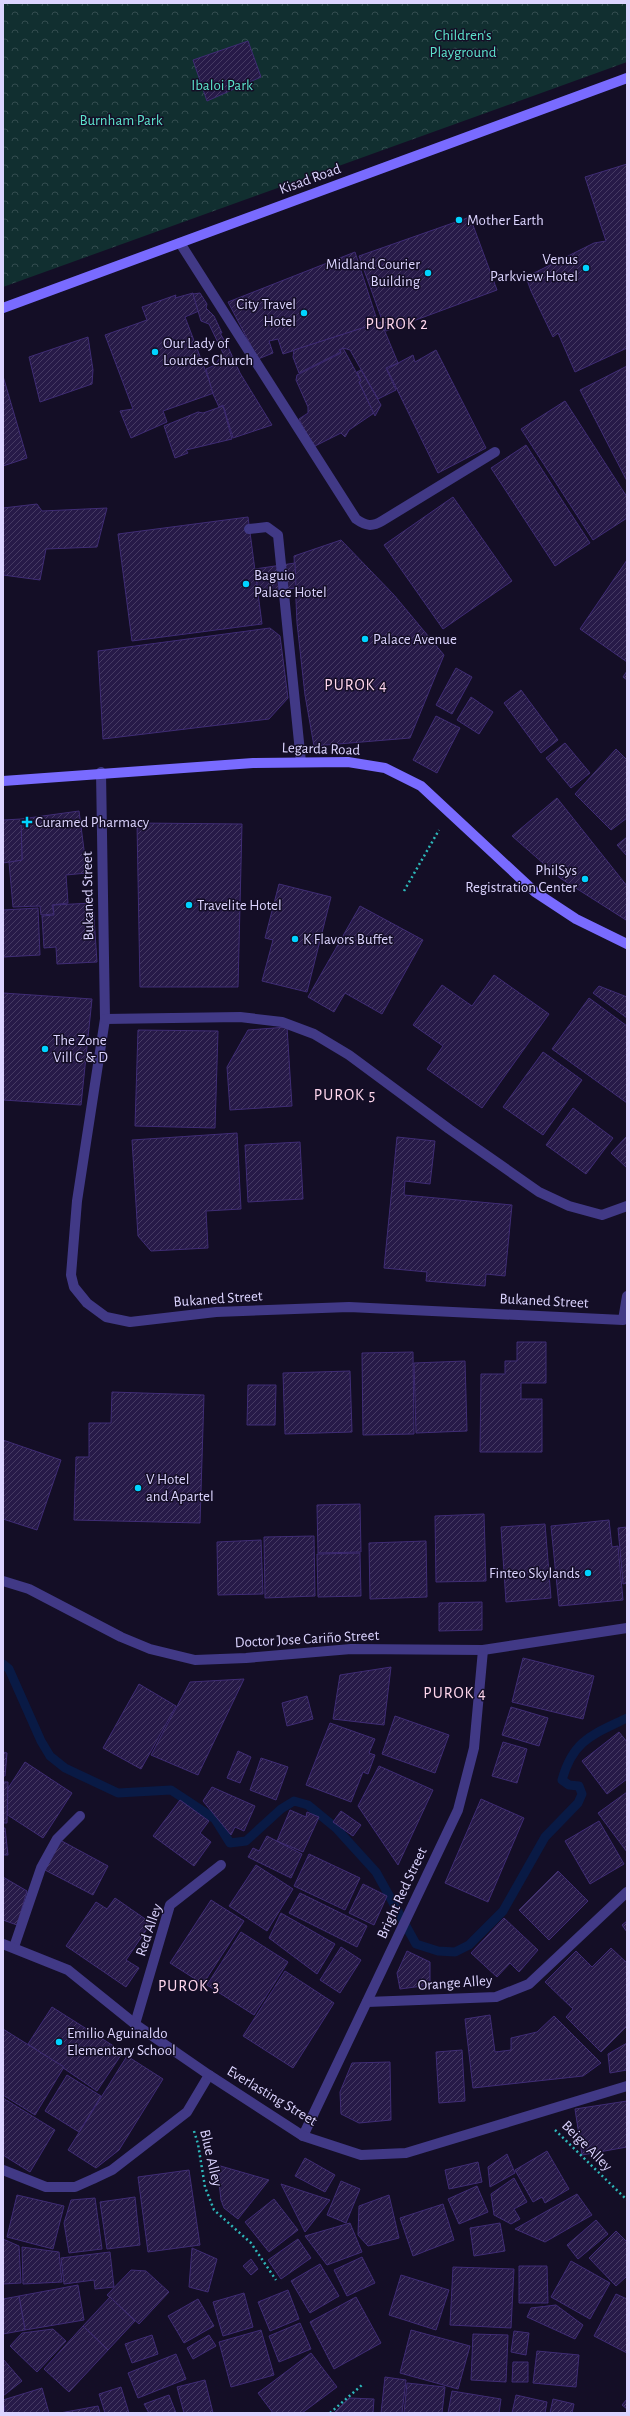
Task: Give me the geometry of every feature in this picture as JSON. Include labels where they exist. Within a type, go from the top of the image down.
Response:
[{"type":"main road","name":"Kisad Road","points":[[3,308],[627,78]]},
{"type":"main road","name":"Legarda Road","points":[[3,781],[101,772],[253,763],[348,762],[385,768],[421,786],[535,892],[576,919],[627,944]]},
{"type":"street","points":[[180,243],[356,519],[364,524],[375,525],[495,452]]},
{"type":"street","points":[[249,529],[267,527],[278,535],[301,762]]},
{"type":"street","name":"Bukaned Street","points":[[101,772],[105,1019],[77,1201],[71,1275],[74,1287],[87,1303],[106,1317],[130,1322],[216,1312],[349,1307],[624,1320],[627,1296]]},
{"type":"street","points":[[105,1019],[240,1017],[282,1022],[314,1034],[349,1055],[449,1129],[540,1192],[568,1206],[602,1215],[627,1206]]},
{"type":"street","name":"Doctor Jose Cariño Street","points":[[3,1581],[29,1589],[121,1636],[150,1649],[195,1660],[246,1658],[351,1649],[483,1650],[627,1628]]},
{"type":"street","name":"Bright Red Street","points":[[303,2136],[458,1810],[474,1748],[483,1650]]},
{"type":"street","points":[[14,1947],[41,1868],[57,1839],[80,1816]]},
{"type":"street","name":"Red Alley","points":[[135,2024],[170,1905],[220,1865]]},
{"type":"street","name":"Orange Alley","points":[[367,2002],[496,1997],[529,1984],[627,1892]]},
{"type":"street","name":"Everlasting Street","points":[[3,1944],[14,1947],[68,1970],[135,2024],[303,2136],[362,2155],[406,2153],[627,2086]]},
{"type":"street","points":[[3,2170],[46,2187],[75,2187],[112,2170],[187,2112],[210,2075]]},
{"type":"path","points":[[404,890],[439,830]]},
{"type":"path","name":"Blue Alley","points":[[187,2112],[198,2144],[205,2187],[214,2210],[251,2243],[276,2280]]},
{"type":"path","name":"Beige Alley","points":[[553,2129],[627,2200]]},
{"type":"path","points":[[330,2413],[362,2385]]},
{"type":"green space","name":"Burnham Park","points":[[3,3],[627,3],[627,62],[3,287]]},
{"type":"building","points":[[248,41],[261,77],[207,101],[193,60]]},
{"type":"building","name":"Venus Parkview Hotel","points":[[627,164],[627,348],[575,372],[558,333],[553,337],[526,277],[594,243],[606,241],[585,177]]},
{"type":"building","name":"Midland Courier Building","points":[[470,217],[497,290],[386,331],[359,256]]},
{"type":"building","name":"City Travel Hotel","points":[[355,252],[378,323],[283,354],[278,339],[269,341],[273,353],[258,359],[228,302]]},
{"type":"building","name":"Our Lady of Lourdes Church","points":[[193,293],[199,311],[185,317],[214,393],[163,411],[167,422],[131,438],[120,411],[133,409],[105,335],[147,320],[142,307],[176,295],[175,298]]},
{"type":"building","points":[[200,293],[207,304],[206,308],[214,316],[222,333],[220,333],[240,373],[272,425],[233,438],[223,405],[219,407],[213,394],[206,369],[215,365],[223,353],[209,324],[201,321],[193,294]]},
{"type":"building","points":[[381,322],[398,363],[386,368],[396,390],[378,399],[350,350],[343,348],[339,350],[341,352],[299,373],[293,357],[294,350]]},
{"type":"building","points":[[88,337],[93,370],[92,384],[40,402],[29,357]]},
{"type":"building","points":[[343,348],[361,381],[359,382],[374,413],[349,430],[345,437],[341,433],[313,447],[299,419],[308,413],[308,407],[296,380],[297,375],[341,353],[340,350]]},
{"type":"building","points":[[436,350],[486,448],[438,473],[387,369],[413,355],[415,362]]},
{"type":"building","points":[[627,366],[627,481],[580,390]]},
{"type":"building","points":[[361,370],[381,405],[375,416],[359,382],[361,381],[357,372]]},
{"type":"building","points":[[3,376],[27,458],[3,466]]},
{"type":"building","points":[[565,401],[627,497],[627,518],[593,540],[521,429]]},
{"type":"building","points":[[223,406],[232,439],[186,450],[188,453],[175,458],[164,426],[198,412],[203,413]]},
{"type":"building","points":[[526,445],[590,543],[555,566],[491,468]]},
{"type":"building","points":[[453,497],[512,581],[443,629],[384,545]]},
{"type":"building","points":[[37,504],[42,511],[107,508],[97,547],[46,549],[40,580],[3,575],[3,508]]},
{"type":"building","points":[[248,517],[262,624],[132,641],[118,534]]},
{"type":"building","name":"Palace Avenue","points":[[341,540],[394,595],[444,655],[410,738],[314,746],[305,695],[297,623],[294,556]]},
{"type":"building","points":[[627,560],[627,662],[580,629]]},
{"type":"building","points":[[295,563],[296,588],[258,592],[255,569]]},
{"type":"building","points":[[270,628],[280,636],[288,698],[269,719],[103,739],[98,651]]},
{"type":"building","points":[[456,668],[472,677],[452,714],[436,705]]},
{"type":"building","points":[[627,671],[627,680],[623,677]]},
{"type":"building","points":[[521,690],[558,740],[541,753],[504,703]]},
{"type":"building","points":[[471,697],[493,712],[479,734],[457,720]]},
{"type":"building","points":[[436,716],[460,728],[437,773],[413,760]]},
{"type":"building","points":[[565,743],[590,773],[571,788],[546,758]]},
{"type":"building","points":[[616,749],[627,760],[627,818],[611,830],[575,794]]},
{"type":"building","points":[[557,798],[627,886],[626,920],[560,878],[512,836]]},
{"type":"building","points":[[79,811],[87,873],[66,875],[68,903],[52,905],[54,914],[41,915],[40,906],[13,907],[9,862],[22,860],[21,819]]},
{"type":"building","points":[[21,819],[22,860],[3,863],[3,820]]},
{"type":"building","name":"Travelite Hotel","points":[[137,823],[242,824],[238,987],[140,987]]},
{"type":"building","points":[[627,837],[627,856],[617,845]]},
{"type":"building","name":"K Flavors Buffet","points":[[279,884],[331,897],[307,992],[262,981],[273,940],[265,938]]},
{"type":"building","points":[[93,903],[97,962],[57,964],[56,947],[44,948],[42,916],[54,915],[53,905]]},
{"type":"building","points":[[360,906],[423,940],[382,1014],[345,993],[334,1012],[308,997]]},
{"type":"building","points":[[38,908],[40,955],[3,957],[3,910]]},
{"type":"building","points":[[494,975],[549,1014],[482,1108],[427,1069],[443,1046],[413,1025],[442,985],[472,1006]]},
{"type":"building","points":[[599,986],[627,997],[627,1018],[593,993]]},
{"type":"building","name":"The Zone Vill C & D","points":[[3,993],[92,999],[81,1105],[3,1100]]},
{"type":"building","points":[[589,998],[627,1026],[627,1103],[552,1049]]},
{"type":"building","points":[[287,1027],[292,1106],[230,1110],[227,1067],[248,1030]]},
{"type":"building","points":[[138,1030],[218,1031],[215,1128],[135,1126]]},
{"type":"building","points":[[543,1052],[582,1080],[543,1135],[503,1107]]},
{"type":"building","points":[[573,1108],[613,1138],[586,1174],[546,1145]]},
{"type":"building","points":[[237,1133],[241,1209],[206,1211],[208,1248],[151,1251],[138,1236],[132,1140]]},
{"type":"building","points":[[627,1136],[627,1168],[611,1153]]},
{"type":"building","points":[[397,1137],[435,1141],[430,1184],[405,1181],[404,1195],[512,1205],[505,1276],[486,1274],[485,1286],[426,1281],[427,1272],[384,1268]]},
{"type":"building","points":[[300,1142],[303,1199],[248,1202],[245,1145]]},
{"type":"building","points":[[517,1342],[546,1342],[546,1383],[521,1383],[521,1399],[542,1399],[542,1452],[480,1452],[481,1374],[505,1374],[505,1361],[517,1361]]},
{"type":"building","points":[[413,1352],[414,1434],[363,1435],[362,1353]]},
{"type":"building","points":[[465,1361],[467,1431],[416,1433],[414,1363]]},
{"type":"building","points":[[350,1371],[352,1432],[285,1434],[283,1373]]},
{"type":"building","points":[[248,1385],[276,1385],[275,1425],[247,1425]]},
{"type":"building","name":"V Hotel and Apartel","points":[[112,1392],[204,1395],[200,1523],[74,1520],[76,1457],[89,1457],[89,1423],[111,1423]]},
{"type":"building","points":[[3,1440],[61,1460],[37,1530],[3,1519]]},
{"type":"building","points":[[360,1504],[361,1552],[318,1553],[317,1505]]},
{"type":"building","points":[[484,1514],[486,1581],[436,1582],[435,1516]]},
{"type":"building","name":"Finteo Skylands","points":[[609,1520],[612,1547],[618,1546],[623,1600],[559,1606],[551,1526]]},
{"type":"building","points":[[545,1524],[551,1598],[506,1602],[501,1527]]},
{"type":"building","points":[[627,1527],[627,1583],[623,1584],[618,1528]]},
{"type":"building","points":[[314,1536],[315,1596],[265,1598],[264,1537]]},
{"type":"building","points":[[261,1540],[263,1594],[218,1595],[217,1542]]},
{"type":"building","points":[[426,1541],[427,1597],[370,1599],[369,1543]]},
{"type":"building","points":[[360,1553],[361,1596],[318,1597],[317,1554]]},
{"type":"building","points":[[482,1602],[482,1630],[439,1631],[439,1603]]},
{"type":"building","points":[[523,1658],[594,1676],[583,1719],[512,1702]]},
{"type":"building","points":[[391,1667],[384,1725],[333,1719],[340,1675]]},
{"type":"building","points":[[244,1679],[198,1775],[151,1755],[190,1682]]},
{"type":"building","points":[[139,1684],[176,1706],[141,1769],[103,1748]]},
{"type":"building","points":[[307,1696],[313,1719],[287,1726],[282,1703]]},
{"type":"building","points":[[511,1707],[548,1718],[539,1746],[502,1735]]},
{"type":"building","points":[[395,1716],[449,1735],[435,1773],[382,1754]]},
{"type":"building","points":[[330,1723],[375,1739],[369,1753],[375,1755],[368,1774],[363,1772],[351,1802],[306,1785]]},
{"type":"building","points":[[619,1732],[627,1742],[627,1779],[607,1794],[582,1761]]},
{"type":"building","points":[[503,1742],[527,1749],[517,1783],[492,1776]]},
{"type":"building","points":[[238,1751],[251,1757],[240,1783],[227,1778]]},
{"type":"building","points":[[3,1752],[7,1753],[5,1776],[3,1776]]},
{"type":"building","points":[[261,1758],[288,1767],[276,1800],[250,1790]]},
{"type":"building","points":[[25,1762],[72,1793],[43,1838],[3,1812],[3,1796]]},
{"type":"building","points":[[379,1766],[433,1790],[398,1865],[358,1806]]},
{"type":"building","points":[[3,1782],[8,1782],[7,1823],[3,1823]]},
{"type":"building","points":[[212,1787],[255,1806],[244,1831],[235,1827],[231,1835],[203,1801]]},
{"type":"building","points":[[627,1792],[627,1852],[598,1813]]},
{"type":"building","points":[[481,1799],[524,1818],[488,1902],[445,1883]]},
{"type":"building","points":[[180,1800],[209,1821],[200,1833],[211,1842],[194,1866],[153,1836]]},
{"type":"building","points":[[290,1810],[306,1817],[307,1812],[319,1817],[303,1852],[277,1841]]},
{"type":"building","points":[[341,1811],[361,1825],[353,1836],[333,1822]]},
{"type":"building","points":[[599,1821],[624,1864],[590,1884],[565,1841]]},
{"type":"building","points":[[3,1828],[5,1828],[8,1855],[3,1855]]},
{"type":"building","points":[[267,1836],[302,1854],[291,1878],[248,1857],[253,1848],[259,1851]]},
{"type":"building","points":[[60,1840],[108,1866],[93,1895],[45,1870]]},
{"type":"building","points":[[309,1854],[360,1878],[345,1910],[294,1886]]},
{"type":"building","points":[[256,1865],[293,1889],[267,1931],[229,1906]]},
{"type":"building","points":[[558,1871],[588,1901],[549,1940],[519,1910]]},
{"type":"building","points":[[3,1877],[27,1891],[17,1925],[3,1920]]},
{"type":"building","points":[[363,1884],[387,1896],[374,1925],[349,1913]]},
{"type":"building","points":[[300,1893],[367,1926],[357,1947],[289,1913]]},
{"type":"building","points":[[115,1898],[151,1923],[126,1960],[139,1968],[126,1987],[66,1946],[96,1902],[107,1909]]},
{"type":"building","points":[[211,1900],[244,1921],[203,1984],[170,1963]]},
{"type":"building","points":[[281,1913],[335,1944],[317,1974],[269,1938]]},
{"type":"building","points":[[504,1918],[538,1950],[519,1972],[510,1963],[497,1977],[471,1953]]},
{"type":"building","points":[[627,1921],[627,1932],[622,1925]]},
{"type":"building","points":[[241,1932],[288,1962],[254,2015],[207,1985]]},
{"type":"building","points":[[341,1947],[361,1960],[340,1993],[320,1980]]},
{"type":"building","points":[[611,1948],[627,1963],[627,2026],[601,2052],[566,2017],[573,2009],[545,1982],[576,1951],[592,1967]]},
{"type":"building","points":[[407,1951],[430,1962],[430,1985],[400,1989],[397,1973]]},
{"type":"building","points":[[285,1971],[334,2003],[293,2068],[243,2036]]},
{"type":"building","points":[[52,2007],[123,2052],[97,2091],[28,2044]]},
{"type":"building","points":[[490,2015],[495,2052],[511,2050],[511,2038],[537,2032],[554,2016],[601,2063],[583,2076],[473,2088],[465,2019]]},
{"type":"building","points":[[3,2029],[64,2067],[35,2115],[3,2095]]},
{"type":"building","points":[[627,2043],[627,2070],[610,2073],[608,2054]]},
{"type":"building","points":[[462,2050],[465,2101],[439,2103],[436,2052]]},
{"type":"building","points":[[127,2056],[163,2079],[119,2150],[96,2168],[68,2150]]},
{"type":"building","points":[[390,2062],[391,2120],[359,2123],[341,2114],[340,2092],[352,2063]]},
{"type":"building","points":[[67,2075],[101,2096],[79,2132],[45,2111]]},
{"type":"building","points":[[3,2098],[55,2130],[30,2172],[3,2155]]},
{"type":"building","points":[[627,2101],[627,2147],[582,2155],[575,2109]]},
{"type":"building","points":[[547,2151],[569,2189],[545,2203],[542,2197],[533,2202],[515,2170]]},
{"type":"building","points":[[507,2154],[515,2173],[490,2187],[488,2167]]},
{"type":"building","points":[[305,2158],[335,2175],[325,2192],[295,2176]]},
{"type":"building","points":[[478,2162],[482,2182],[449,2189],[445,2170]]},
{"type":"building","points":[[217,2165],[269,2180],[238,2219],[224,2208],[221,2200]]},
{"type":"building","points":[[189,2170],[200,2245],[148,2252],[138,2177]]},
{"type":"building","points":[[514,2178],[527,2202],[514,2209],[520,2219],[511,2224],[494,2215],[491,2194]]},
{"type":"building","points":[[341,2181],[360,2189],[346,2223],[327,2215]]},
{"type":"building","points":[[281,2184],[330,2200],[305,2232]]},
{"type":"building","points":[[477,2186],[488,2212],[459,2224],[448,2199]]},
{"type":"building","points":[[577,2194],[592,2215],[545,2242],[515,2229]]},
{"type":"building","points":[[17,2195],[64,2206],[53,2249],[7,2237]]},
{"type":"building","points":[[389,2195],[399,2238],[368,2246],[358,2235],[359,2206]]},
{"type":"building","points":[[135,2197],[140,2245],[107,2249],[100,2202]]},
{"type":"building","points":[[95,2198],[102,2249],[69,2253],[64,2223],[71,2200]]},
{"type":"building","points":[[274,2199],[298,2230],[269,2252],[245,2222]]},
{"type":"building","points":[[443,2204],[454,2240],[413,2256],[400,2218]]},
{"type":"building","points":[[596,2220],[608,2234],[578,2259],[567,2245]]},
{"type":"building","points":[[350,2223],[362,2252],[327,2265],[305,2236]]},
{"type":"building","points":[[500,2223],[505,2251],[474,2256],[470,2228]]},
{"type":"building","points":[[616,2231],[627,2242],[627,2276],[616,2286],[589,2258]]},
{"type":"building","points":[[3,2239],[19,2246],[21,2283],[3,2284]]},
{"type":"building","points":[[298,2239],[311,2258],[281,2279],[268,2260]]},
{"type":"building","points":[[22,2247],[59,2252],[62,2282],[23,2284]]},
{"type":"building","points":[[192,2248],[217,2259],[208,2292],[189,2287]]},
{"type":"building","points":[[110,2252],[114,2287],[95,2289],[94,2280],[64,2284],[61,2258]]},
{"type":"building","points":[[362,2257],[375,2283],[347,2296],[334,2270]]},
{"type":"building","points":[[251,2259],[258,2269],[251,2275],[243,2266]]},
{"type":"building","points":[[571,2261],[610,2283],[590,2319],[551,2297]]},
{"type":"building","points":[[320,2264],[339,2296],[310,2313],[291,2281]]},
{"type":"building","points":[[519,2266],[547,2266],[548,2303],[519,2303]]},
{"type":"building","points":[[453,2267],[514,2269],[511,2328],[450,2325]]},
{"type":"building","points":[[131,2270],[146,2271],[169,2292],[139,2324],[107,2295]]},
{"type":"building","points":[[401,2275],[449,2290],[436,2330],[389,2315]]},
{"type":"building","points":[[78,2285],[84,2320],[25,2330],[19,2296]]},
{"type":"building","points":[[288,2290],[299,2319],[270,2331],[258,2302]]},
{"type":"building","points":[[244,2293],[253,2327],[223,2336],[213,2302]]},
{"type":"building","points":[[616,2294],[627,2299],[627,2353],[594,2336]]},
{"type":"building","points":[[19,2296],[25,2330],[3,2334],[3,2299]]},
{"type":"building","points":[[110,2297],[135,2321],[108,2350],[83,2326]]},
{"type":"building","points":[[356,2297],[381,2343],[334,2369],[310,2322]]},
{"type":"building","points":[[198,2299],[214,2326],[184,2343],[168,2316]]},
{"type":"building","points":[[556,2305],[583,2325],[575,2339],[527,2317],[531,2308]]},
{"type":"building","points":[[300,2323],[311,2349],[279,2362],[269,2336]]},
{"type":"building","points":[[83,2326],[108,2350],[69,2392],[44,2369]]},
{"type":"building","points":[[53,2329],[66,2341],[37,2372],[10,2346],[22,2333]]},
{"type":"building","points":[[261,2330],[274,2375],[231,2387],[219,2342]]},
{"type":"building","points":[[411,2330],[470,2346],[458,2389],[400,2373]]},
{"type":"building","points":[[514,2331],[529,2333],[526,2355],[511,2352]]},
{"type":"building","points":[[473,2334],[508,2335],[506,2382],[471,2380]]},
{"type":"building","points":[[152,2335],[158,2354],[132,2363],[125,2344]]},
{"type":"building","points":[[209,2335],[216,2346],[193,2359],[187,2348]]},
{"type":"building","points":[[537,2351],[579,2355],[576,2387],[533,2383]]},
{"type":"building","points":[[311,2353],[337,2387],[302,2413],[273,2413],[258,2393]]},
{"type":"building","points":[[176,2354],[186,2379],[138,2398],[128,2373]]},
{"type":"building","points":[[3,2359],[22,2381],[3,2396]]},
{"type":"building","points":[[513,2362],[528,2362],[528,2382],[512,2382]]},
{"type":"building","points":[[385,2377],[406,2380],[402,2413],[381,2413]]},
{"type":"building","points":[[205,2380],[213,2413],[184,2413],[177,2387]]},
{"type":"building","points":[[407,2383],[445,2387],[442,2413],[404,2413]]},
{"type":"building","points":[[121,2387],[129,2413],[105,2413],[99,2394]]},
{"type":"building","points":[[42,2388],[49,2413],[5,2413],[3,2400]]},
{"type":"building","points":[[452,2391],[501,2399],[499,2413],[448,2413]]},
{"type":"building","points":[[169,2395],[176,2413],[149,2413],[144,2404]]},
{"type":"building","points":[[516,2395],[547,2402],[545,2413],[512,2413]]},
{"type":"building","points":[[349,2398],[374,2399],[373,2413],[334,2413]]},
{"type":"building","points":[[553,2399],[574,2404],[572,2413],[550,2413]]},
{"type":"building","points":[[627,2399],[627,2409],[622,2405]]},
{"type":"building","points":[[98,2406],[100,2413],[60,2413]]},
{"type":"waterway","points":[[3,1664],[9,1669],[41,1741],[50,1756],[65,1768],[118,1793],[171,1790],[215,1819],[230,1843],[246,1841],[281,1809],[294,1801],[308,1805],[336,1828],[376,1872],[416,1944],[438,1951],[455,1952],[469,1945],[503,1911],[545,1837],[578,1803],[582,1794],[579,1786],[569,1785],[562,1780],[572,1756],[578,1747],[586,1740],[627,1718]]},
{"type":"place","name":"Mother Earth","points":[[459,220]]},
{"type":"place","name":"Venus Parkview Hotel","points":[[586,268]]},
{"type":"place","name":"Midland Courier Building","points":[[428,273]]},
{"type":"place","name":"City Travel Hotel","points":[[304,313]]},
{"type":"place","name":"Our Lady of Lourdes Church","points":[[155,352]]},
{"type":"place","name":"Baguio Palace Hotel","points":[[246,584]]},
{"type":"place","name":"Palace Avenue","points":[[365,639]]},
{"type":"place","name":"Curamed Pharmacy","points":[[27,822]]},
{"type":"place","name":"PhilSys Registration Center","points":[[585,879]]},
{"type":"place","name":"Travelite Hotel","points":[[189,905]]},
{"type":"place","name":"K Flavors Buffet","points":[[295,939]]},
{"type":"place","name":"The Zone Vill C & D","points":[[45,1049]]},
{"type":"place","name":"V Hotel and Apartel","points":[[138,1488]]},
{"type":"place","name":"Finteo Skylands","points":[[588,1573]]},
{"type":"place","name":"Emilio Aguinaldo Elementary School","points":[[59,2042]]},
{"type":"district","name":"PUROK 2","points":[[397,324]]},
{"type":"district","name":"PUROK 4","points":[[356,685]]},
{"type":"district","name":"PUROK 5","points":[[345,1095]]},
{"type":"district","name":"PUROK 4","points":[[455,1693]]},
{"type":"district","name":"PUROK 3","points":[[189,1986]]},
{"type":"park label","name":"Children's Playground","points":[[463,44]]},
{"type":"park label","name":"Ibaloi Park","points":[[222,85]]}]
